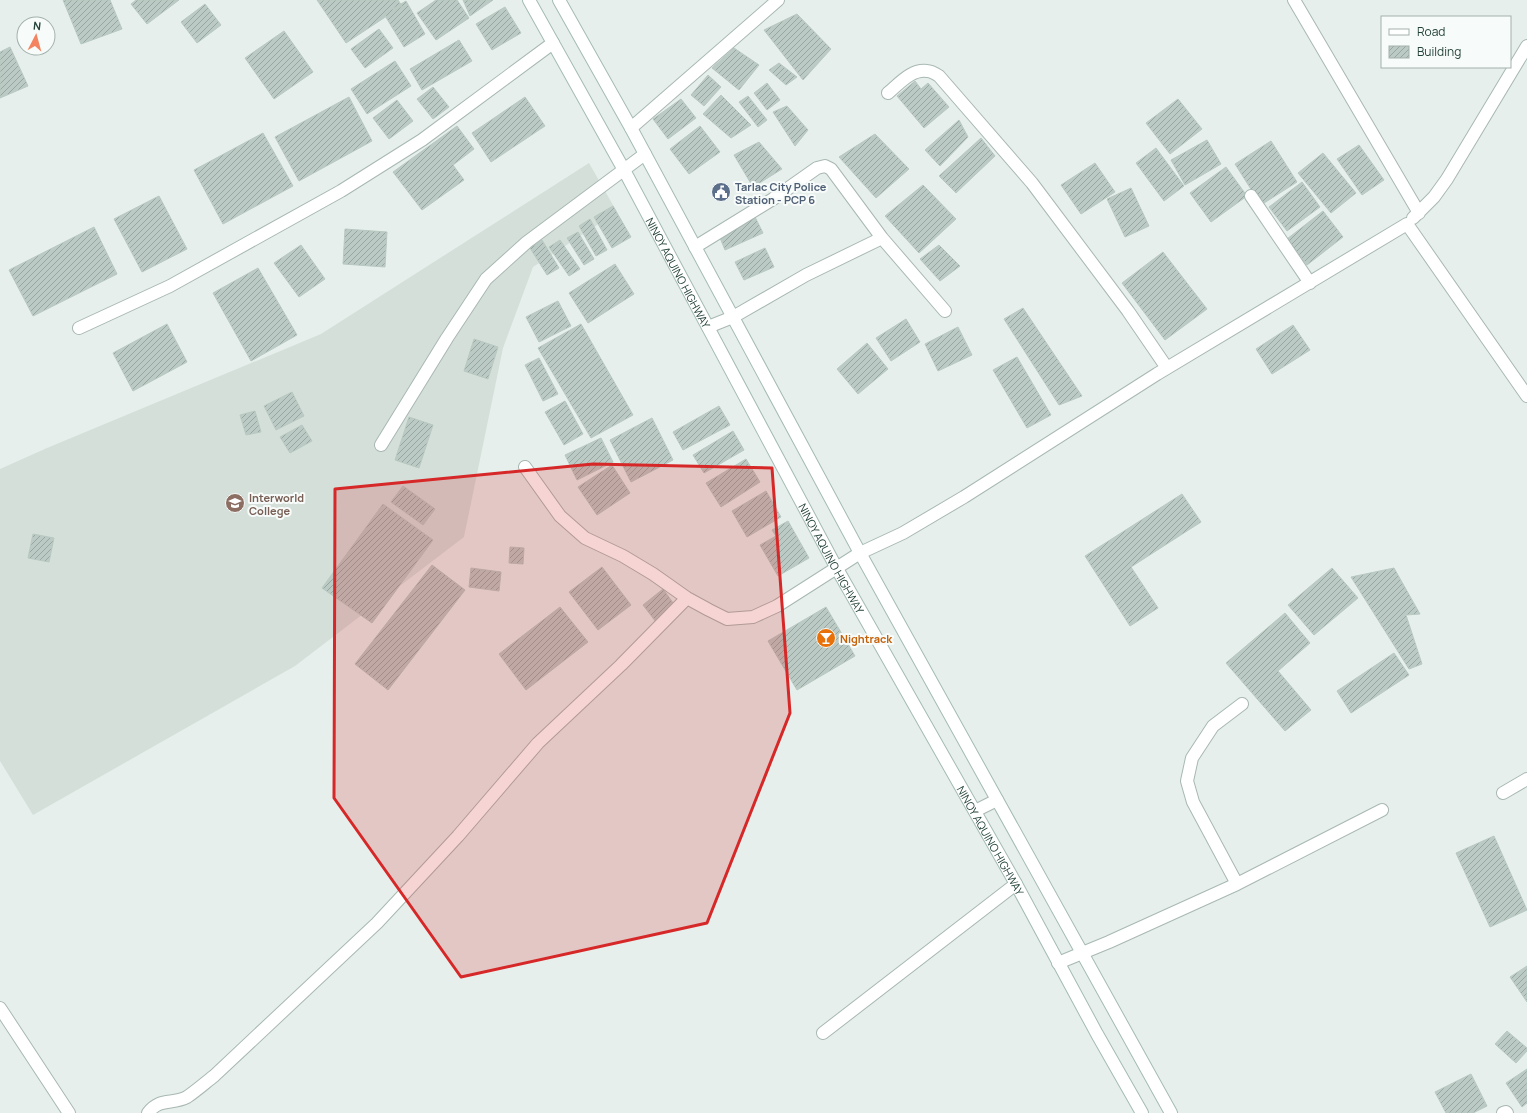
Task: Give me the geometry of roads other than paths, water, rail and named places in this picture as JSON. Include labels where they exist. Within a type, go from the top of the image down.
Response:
[{"type":"street","name":"NINOY AQUINO HIGHWAY","points":[[529,0],[624,170],[836,567],[1016,884],[1097,1034],[1142,1113]]},
{"type":"street","points":[[559,0],[631,128],[860,553],[1171,1113]]},
{"type":"street","points":[[631,128],[778,0]]},
{"type":"street","points":[[1294,0],[1419,213]]},
{"type":"street","points":[[79,328],[170,286],[341,191],[422,140],[554,44]]},
{"type":"street","points":[[525,467],[560,516],[585,538],[623,556],[653,574],[686,598],[726,618],[753,617],[776,606],[860,553],[903,533],[964,497],[1167,368],[1407,224],[1419,213],[1447,179],[1527,46]]},
{"type":"street","points":[[888,93],[907,77],[918,72],[928,71],[939,76],[1032,183],[1128,312],[1167,368]]},
{"type":"street","points":[[381,445],[446,338],[486,279],[527,242],[645,154]]},
{"type":"street","points":[[695,247],[773,199],[817,168],[825,166],[831,169],[882,238],[945,311]]},
{"type":"street","points":[[1251,196],[1310,283]]},
{"type":"street","points":[[1407,224],[1527,396]]},
{"type":"street","points":[[708,327],[733,316],[806,275],[882,238]]},
{"type":"street","points":[[148,1113],[152,1107],[158,1103],[176,1101],[186,1097],[214,1076],[377,923],[458,836],[538,743],[621,665],[686,598]]},
{"type":"street","points":[[1237,884],[1193,802],[1187,781],[1192,758],[1213,726],[1242,704]]},
{"type":"street","points":[[1504,793],[1527,779]]},
{"type":"street","points":[[975,811],[997,800]]},
{"type":"street","points":[[1058,963],[1109,942],[1237,884],[1382,810]]},
{"type":"street","points":[[823,1033],[1016,884]]},
{"type":"street","points":[[0,1008],[69,1113]]},
{"type":"place","name":"Tarlac City Police Station - PCP 6","points":[[721,192]]},
{"type":"place","name":"Interworld College","points":[[235,503]]},
{"type":"place","name":"Nightrack","points":[[826,638]]}]
